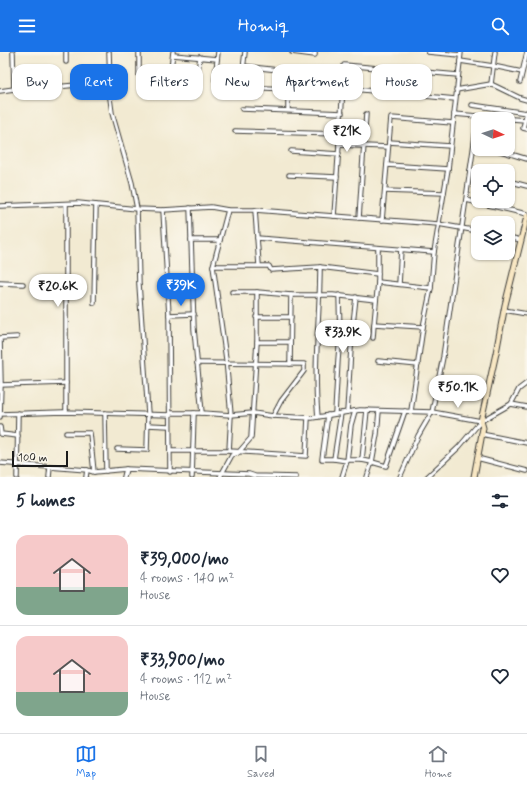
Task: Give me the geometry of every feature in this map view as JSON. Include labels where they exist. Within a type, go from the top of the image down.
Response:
[{"type":"main road","points":[[474,477],[483,428],[481,421],[504,310],[527,215]]},
{"type":"street","points":[[13,52],[13,64]]},
{"type":"street","points":[[66,52],[66,62]]},
{"type":"street","points":[[109,52],[109,64]]},
{"type":"street","points":[[139,52],[139,64]]},
{"type":"street","points":[[217,64],[218,52]]},
{"type":"street","points":[[243,64],[245,52]]},
{"type":"street","points":[[292,52],[315,55],[315,52]]},
{"type":"street","points":[[411,411],[423,327],[431,288],[438,224],[448,169],[460,61],[460,54],[428,52]]},
{"type":"street","points":[[491,84],[495,52]]},
{"type":"street","points":[[520,82],[526,52]]},
{"type":"street","points":[[172,64],[173,54],[217,59]]},
{"type":"street","points":[[199,64],[200,57]]},
{"type":"street","points":[[460,61],[522,72]]},
{"type":"street","points":[[432,73],[458,75]]},
{"type":"street","points":[[456,90],[491,84],[527,100]]},
{"type":"street","points":[[334,216],[343,88],[371,91]]},
{"type":"street","points":[[0,91],[12,89]]},
{"type":"street","points":[[432,98],[455,100]]},
{"type":"street","points":[[110,100],[112,114],[132,183],[137,209],[139,284],[148,414],[147,450],[117,449]]},
{"type":"street","points":[[288,100],[288,110]]},
{"type":"street","points":[[472,105],[527,112],[523,128],[527,129]]},
{"type":"street","points":[[242,109],[342,113]]},
{"type":"street","points":[[358,218],[366,114]]},
{"type":"street","points":[[454,114],[471,115]]},
{"type":"street","points":[[382,220],[391,118],[453,123]]},
{"type":"street","points":[[515,119],[525,120]]},
{"type":"street","points":[[235,131],[340,134]]},
{"type":"street","points":[[389,142],[450,146]]},
{"type":"street","points":[[339,145],[388,147]]},
{"type":"street","points":[[290,151],[339,154]]},
{"type":"street","points":[[515,155],[527,159]]},
{"type":"street","points":[[400,477],[418,436],[432,412],[443,356],[473,156]]},
{"type":"street","points":[[387,165],[448,169]]},
{"type":"street","points":[[289,175],[337,177]]},
{"type":"street","points":[[515,183],[527,186]]},
{"type":"street","points":[[385,190],[444,193]]},
{"type":"street","points":[[466,200],[527,215]]},
{"type":"street","points":[[0,206],[78,203],[163,210],[211,207],[228,210],[255,210],[438,224],[471,230]]},
{"type":"street","points":[[66,204],[66,412]]},
{"type":"street","points":[[94,303],[96,205]]},
{"type":"street","points":[[190,208],[194,314],[202,413]]},
{"type":"street","points":[[163,210],[169,315],[170,451],[169,472],[167,477]]},
{"type":"street","points":[[228,210],[213,266],[226,363],[231,415],[228,451]]},
{"type":"street","points":[[255,210],[258,265]]},
{"type":"street","points":[[257,238],[434,252]]},
{"type":"street","points":[[515,239],[521,240]]},
{"type":"street","points":[[191,240],[220,240]]},
{"type":"street","points":[[373,338],[378,282],[378,248]]},
{"type":"street","points":[[399,284],[401,249]]},
{"type":"street","points":[[213,266],[258,265],[269,266],[271,270],[320,267],[378,274]]},
{"type":"street","points":[[318,417],[316,398],[320,267]]},
{"type":"street","points":[[378,282],[431,288]]},
{"type":"street","points":[[0,283],[23,284]]},
{"type":"street","points":[[232,292],[257,292],[291,295],[339,295],[376,300]]},
{"type":"street","points":[[221,475],[232,455],[238,453],[251,438],[257,342],[257,292]]},
{"type":"street","points":[[290,364],[291,295]]},
{"type":"street","points":[[335,413],[340,336],[339,295]]},
{"type":"street","points":[[347,412],[356,297]]},
{"type":"street","points":[[504,310],[527,314]]},
{"type":"street","points":[[169,315],[194,314]]},
{"type":"street","points":[[256,317],[291,317]]},
{"type":"street","points":[[374,324],[423,327]]},
{"type":"street","points":[[17,337],[0,338],[0,415],[66,412],[148,414],[202,413],[231,415],[253,413],[308,418],[335,413],[367,410],[432,412],[481,421]]},
{"type":"street","points":[[257,342],[290,342]]},
{"type":"street","points":[[378,361],[418,365]]},
{"type":"street","points":[[197,363],[304,364],[304,371],[281,401],[273,416]]},
{"type":"street","points":[[1,384],[66,383]]},
{"type":"street","points":[[427,477],[459,448],[481,421],[511,404],[519,389],[526,385]]},
{"type":"street","points":[[511,404],[527,407]]},
{"type":"street","points":[[362,460],[367,410]]},
{"type":"street","points":[[342,477],[347,460],[351,425],[355,411]]},
{"type":"street","points":[[367,477],[372,462],[379,411]]},
{"type":"street","points":[[328,415],[322,459],[362,460],[386,466],[405,411]]},
{"type":"street","points":[[16,477],[18,465],[18,413]]},
{"type":"street","points":[[106,413],[106,471]]},
{"type":"street","points":[[192,475],[194,413]]},
{"type":"street","points":[[334,459],[341,413]]},
{"type":"street","points":[[170,451],[228,451],[238,453],[306,456],[308,418]]},
{"type":"street","points":[[148,426],[169,426]]},
{"type":"street","points":[[0,427],[1,434],[18,436]]},
{"type":"street","points":[[66,433],[90,434],[94,472]]},
{"type":"street","points":[[481,434],[527,443]]},
{"type":"street","points":[[477,458],[527,471]]},
{"type":"street","points":[[0,463],[87,470],[94,472],[126,469],[181,472],[192,475],[249,474],[255,477],[296,477]]},
{"type":"street","points":[[49,477],[50,467]]},
{"type":"street","points":[[124,477],[126,469]]},
{"type":"street","points":[[86,477],[87,470]]},
{"type":"street","points":[[180,477],[181,472]]}]
